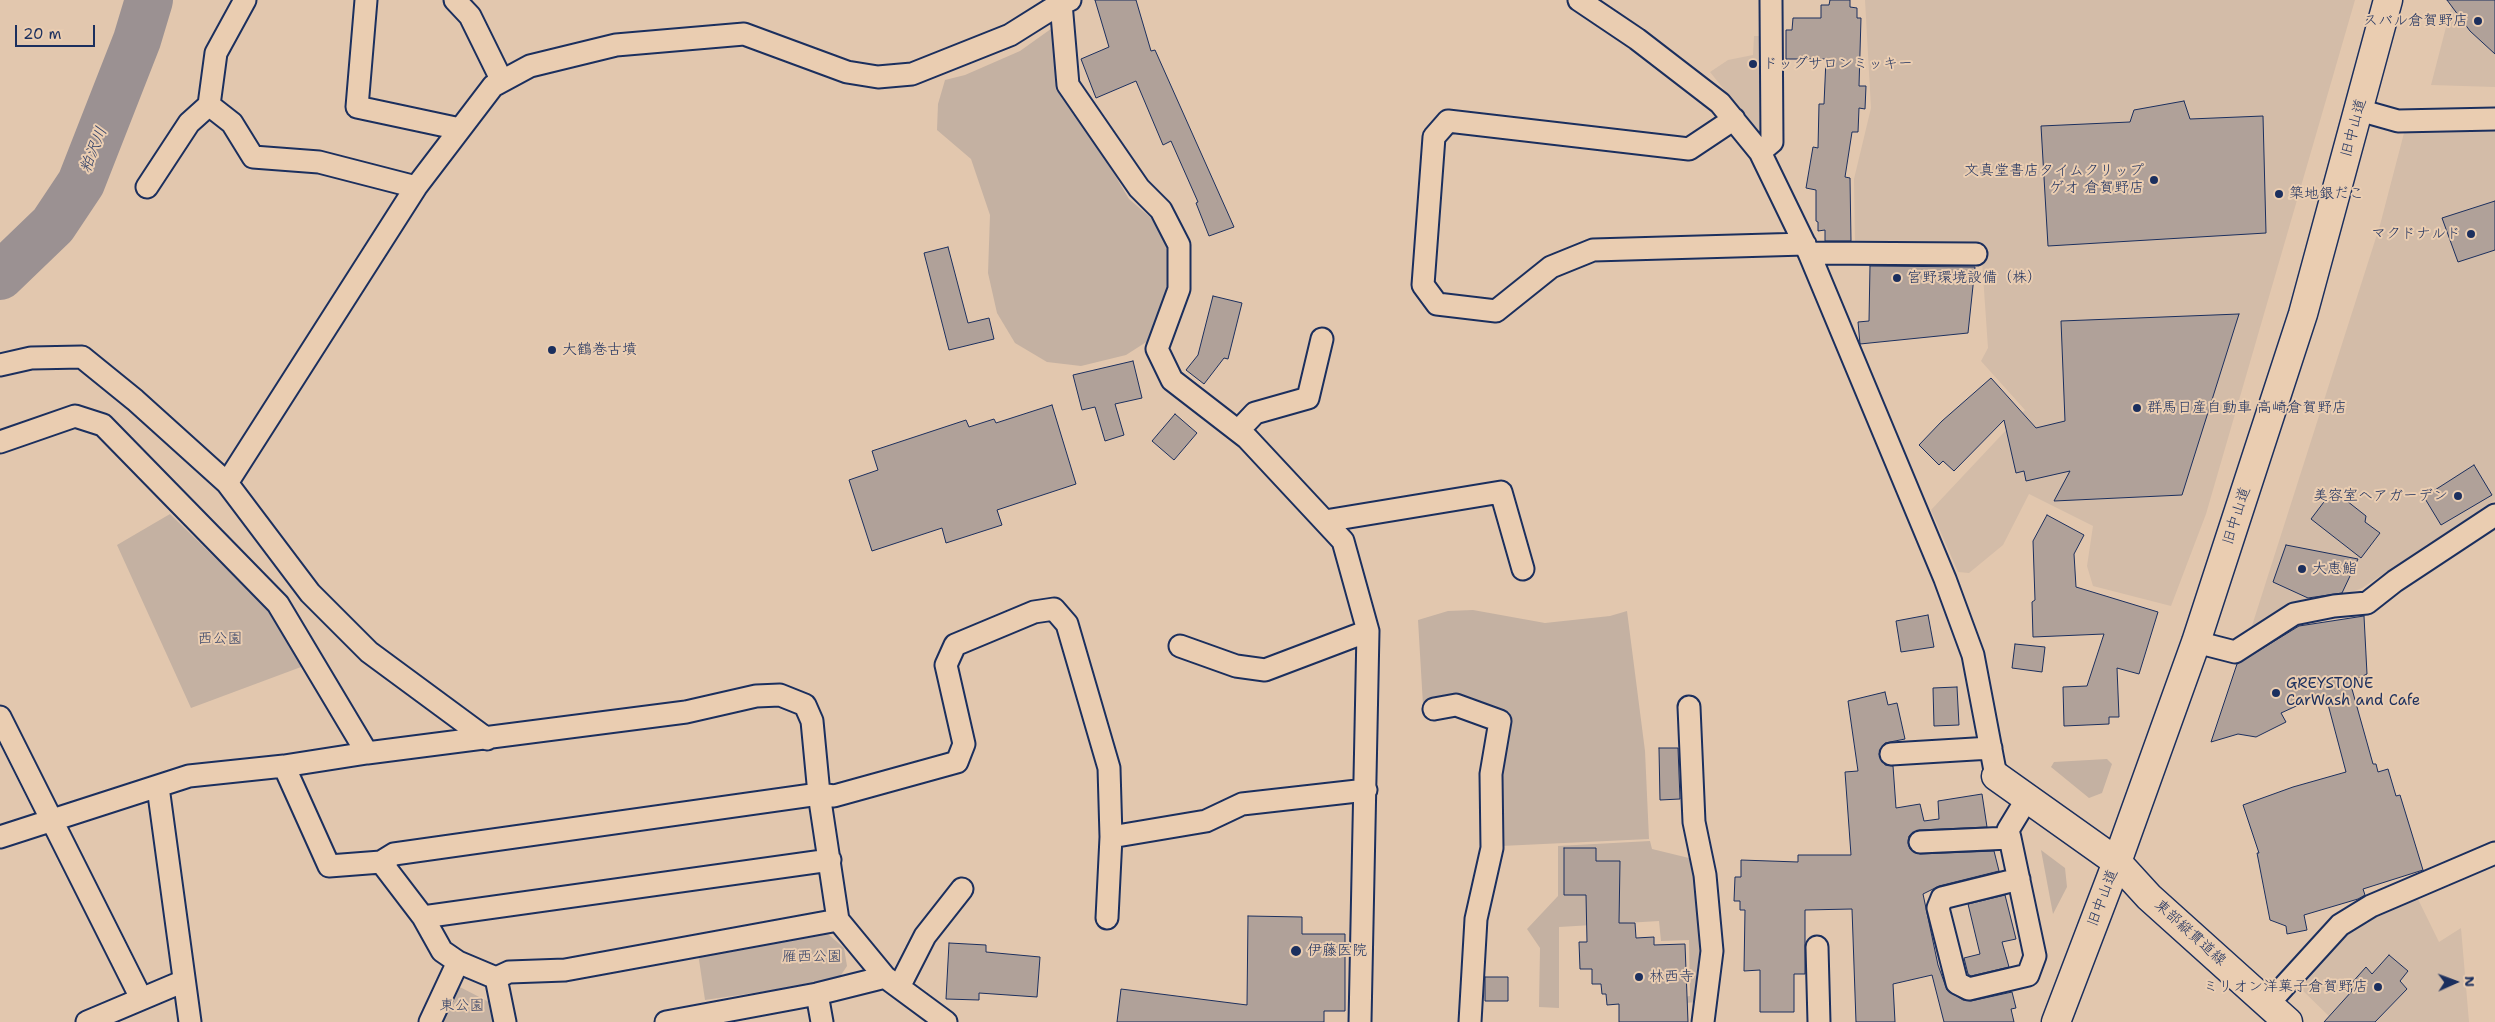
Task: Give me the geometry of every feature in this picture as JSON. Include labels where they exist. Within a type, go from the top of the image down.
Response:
[{"type":"main road","name":"旧中山道","points":[[2056,1022],[2117,862],[2196,642],[2303,314],[2388,0]]},
{"type":"main road","name":"東部縦貫道線","points":[[1996,776],[2117,862],[2149,897],[2288,1022]]},
{"type":"street","points":[[147,187],[189,123],[209,105],[216,53],[245,0]]},
{"type":"street","points":[[366,0],[357,107],[460,129]]},
{"type":"street","points":[[455,0],[470,16],[502,81]]},
{"type":"street","points":[[1578,0],[1636,39],[1713,97],[1734,119],[1760,152],[1807,248],[1949,587],[1973,655],[1996,776]]},
{"type":"street","points":[[1760,152],[1772,142],[1771,0]]},
{"type":"street","points":[[228,483],[416,187],[493,86],[530,66],[616,45],[744,34],[847,72],[878,77],[912,74],[1010,35],[1065,1],[1068,85],[1139,188],[1161,210],[1179,245],[1179,289],[1158,349],[1172,380],[1238,431],[1343,540],[1368,631],[1360,1022]]},
{"type":"street","points":[[209,105],[232,123],[253,157],[319,162],[416,187]]},
{"type":"street","points":[[2359,110],[2398,121],[2495,119]]},
{"type":"street","points":[[1734,119],[1689,149],[1448,121],[1434,137],[1423,285],[1437,304],[1496,311],[1552,267],[1593,250],[1807,248],[1976,254]]},
{"type":"street","points":[[1238,431],[1255,413],[1308,398],[1322,339]]},
{"type":"street","points":[[0,365],[31,358],[82,357],[135,400],[228,483],[310,593],[369,652],[487,738]]},
{"type":"street","points":[[0,442],[75,416],[103,425],[278,604],[367,753]]},
{"type":"street","points":[[1325,521],[1501,492],[1523,568]]},
{"type":"street","points":[[2196,642],[2235,652],[2294,614],[2367,603],[2395,581],[2495,516]]},
{"type":"street","points":[[284,766],[329,866],[381,862],[394,854],[818,794],[834,796],[957,762],[964,744],[946,665],[955,646],[1034,612],[1054,609],[1067,624],[1109,768],[1111,837],[1107,918]]},
{"type":"street","points":[[1180,646],[1236,666],[1265,670],[1368,631]]},
{"type":"street","points":[[0,837],[189,776],[284,766],[367,753],[686,712],[756,696],[780,695],[805,705],[812,721],[818,794],[830,860],[838,920],[892,982],[946,1022]]},
{"type":"street","points":[[1434,709],[1456,705],[1500,721],[1491,774],[1492,848],[1476,919],[1470,1022]]},
{"type":"street","points":[[1688,707],[1694,822],[1705,875],[1712,951],[1703,1022]]},
{"type":"street","points":[[0,718],[141,998]]},
{"type":"street","points":[[1891,754],[1991,748]]},
{"type":"street","points":[[158,787],[190,1022]]},
{"type":"street","points":[[1111,837],[1206,821],[1242,804],[1366,790]]},
{"type":"street","points":[[2019,879],[1942,898],[1938,908],[1957,983],[1969,989],[2028,974],[2035,956],[2019,879],[2008,830],[2028,797]]},
{"type":"street","points":[[1920,842],[2010,838]]},
{"type":"street","points":[[2268,1004],[2340,926],[2370,906],[2495,852]]},
{"type":"street","points":[[423,917],[830,860]]},
{"type":"street","points":[[381,862],[423,917],[442,951],[458,962],[496,978],[509,972],[565,970],[838,920]]},
{"type":"street","points":[[666,1022],[892,982],[962,889]]},
{"type":"street","points":[[1817,947],[1819,1022]]},
{"type":"street","points":[[430,1022],[458,962]]},
{"type":"street","points":[[496,978],[505,1022]]},
{"type":"street","points":[[87,1022],[184,981]]},
{"type":"street","points":[[817,994],[822,1022]]},
{"type":"shaded area","points":[[1865,0],[2355,0],[2206,514],[2171,606],[2093,586],[2087,566],[2093,526],[2029,494],[2003,545],[1969,573],[1958,572],[1931,510],[2025,410],[1981,361],[1988,348],[1981,246],[1855,242],[1854,179],[1871,108]]},
{"type":"shaded area","points":[[2453,0],[2495,0],[2495,87],[2431,85]]},
{"type":"shaded area","points":[[1754,36],[1766,36],[1766,132],[1759,133],[1710,72],[1728,60],[1753,55]]},
{"type":"shaded area","points":[[2495,125],[2495,500],[2362,588],[2342,596],[2308,599],[2250,632],[2380,225],[2404,133]]},
{"type":"shaded area","points":[[2415,893],[2439,942],[2461,928],[2469,1022],[2335,1022],[2297,985],[2346,931]]},
{"type":"green space","points":[[1055,26],[1060,94],[1104,157],[1129,199],[1151,218],[1168,245],[1173,278],[1151,339],[1126,355],[1081,366],[1047,362],[1015,343],[997,313],[988,273],[990,215],[971,159],[937,130],[938,104],[945,80],[965,75],[1020,51]]},
{"type":"green space","name":"西公園","points":[[170,514],[272,613],[301,667],[191,708],[117,545]]},
{"type":"green space","points":[[1473,610],[1545,623],[1610,616],[1627,611],[1645,751],[1649,839],[1501,846],[1501,776],[1510,725],[1444,704],[1423,705],[1418,620],[1448,611]]},
{"type":"green space","points":[[2107,759],[2112,764],[2102,793],[2089,798],[2051,767],[2054,762]]},
{"type":"green space","points":[[1650,841],[1652,849],[1693,859],[1702,959],[1698,1002],[1672,1004],[1672,999],[1690,996],[1689,940],[1661,941],[1659,921],[1559,927],[1559,1008],[1539,1007],[1540,948],[1527,929],[1558,896],[1558,846]]},
{"type":"green space","points":[[2041,850],[2065,868],[2067,887],[2053,914]]},
{"type":"green space","name":"雁西公園","points":[[821,928],[844,948],[847,966],[837,981],[705,1000],[698,953]]},
{"type":"green space","name":"東公園","points":[[454,984],[491,1003],[495,1022],[437,1022]]},
{"type":"building","points":[[1095,0],[1136,0],[1151,51],[1155,50],[1234,227],[1209,236],[1196,203],[1198,202],[1171,141],[1163,145],[1136,81],[1096,98],[1081,59],[1109,47]]},
{"type":"building","points":[[1830,0],[1850,0],[1850,7],[1857,8],[1857,18],[1861,18],[1859,86],[1866,86],[1865,109],[1859,108],[1858,132],[1852,132],[1845,177],[1850,178],[1851,241],[1825,241],[1825,230],[1818,231],[1818,222],[1816,221],[1816,190],[1806,188],[1813,147],[1818,148],[1819,104],[1824,104],[1826,59],[1786,59],[1786,30],[1792,30],[1793,18],[1821,18],[1821,5],[1829,5]]},
{"type":"building","name":"スバル倉賀野店","points":[[2447,0],[2495,0],[2495,54],[2470,31]]},
{"type":"building","name":"文真堂書店タイムクリップ ゲオ 倉賀野店","points":[[2184,101],[2190,119],[2263,116],[2266,233],[2048,246],[2041,126],[2130,122],[2134,110]]},
{"type":"building","name":"マクドナルド","points":[[2495,201],[2495,250],[2458,262],[2442,218]]},
{"type":"building","points":[[948,247],[968,323],[989,318],[994,339],[949,350],[924,253]]},
{"type":"building","points":[[1870,266],[1975,267],[1968,333],[1860,344],[1858,322],[1869,321]]},
{"type":"building","points":[[1213,296],[1242,303],[1228,359],[1224,358],[1204,384],[1186,370],[1198,355]]},
{"type":"building","name":"群馬日産自動車 高崎倉賀野店","points":[[2239,314],[2182,495],[2054,501],[2070,471],[2026,481],[2024,471],[2016,473],[2004,420],[1954,471],[1943,461],[1939,465],[1919,445],[1942,421],[1991,378],[2036,428],[2065,421],[2061,321]]},
{"type":"building","points":[[1133,361],[1142,398],[1115,404],[1124,435],[1105,441],[1095,407],[1082,410],[1073,375]]},
{"type":"building","points":[[1052,405],[1076,484],[997,510],[1002,525],[946,543],[942,528],[872,551],[849,480],[878,470],[872,451],[966,420],[969,427],[994,419],[996,423]]},
{"type":"building","points":[[1175,414],[1197,433],[1174,460],[1152,441]]},
{"type":"building","name":"美容室ヘアガーデン","points":[[2474,465],[2492,495],[2441,525],[2424,497]]},
{"type":"building","points":[[2333,490],[2366,516],[2365,522],[2380,533],[2361,558],[2311,519]]},
{"type":"building","points":[[2047,515],[2084,535],[2074,554],[2076,587],[2158,612],[2139,674],[2117,668],[2119,717],[2109,717],[2109,724],[2064,726],[2063,687],[2087,686],[2104,634],[2033,637],[2032,602],[2035,600],[2033,541]]},
{"type":"building","points":[[2286,545],[2358,559],[2342,593],[2308,598],[2273,582]]},
{"type":"building","points":[[1928,615],[1934,647],[1901,652],[1896,621]]},
{"type":"building","points":[[2364,616],[2367,674],[2350,682],[2373,764],[2376,764],[2378,772],[2388,769],[2396,796],[2400,795],[2423,870],[2363,889],[2365,895],[2358,899],[2304,915],[2307,930],[2287,934],[2286,926],[2270,920],[2257,853],[2259,853],[2243,805],[2293,787],[2346,772],[2325,693],[2281,713],[2286,722],[2256,737],[2238,734],[2211,742],[2237,664],[2299,626]]},
{"type":"building","points":[[2015,644],[2045,647],[2042,672],[2012,668]]},
{"type":"building","points":[[1957,687],[1959,725],[1934,726],[1933,688]]},
{"type":"building","points":[[1885,692],[1888,705],[1897,703],[1905,739],[1885,743],[1879,754],[1885,765],[1893,766],[1896,808],[1920,804],[1924,821],[1939,819],[1938,801],[1982,794],[1987,827],[1919,830],[1909,836],[1908,843],[1910,849],[1920,854],[1994,851],[1999,871],[1939,886],[1923,894],[1938,965],[1947,990],[1963,1000],[1971,1001],[2012,992],[2016,1008],[2011,1009],[2014,1022],[1944,1022],[1932,975],[1893,984],[1895,1022],[1856,1022],[1852,909],[1805,910],[1805,974],[1794,974],[1794,1012],[1760,1012],[1760,970],[1744,971],[1745,910],[1740,910],[1740,901],[1734,901],[1735,877],[1741,877],[1741,860],[1798,862],[1798,855],[1851,855],[1845,772],[1858,771],[1848,701]]},
{"type":"building","points":[[1659,748],[1678,748],[1680,799],[1660,800]]},
{"type":"building","name":"林西寺","points":[[1564,848],[1596,848],[1596,861],[1620,861],[1619,923],[1635,923],[1636,938],[1654,937],[1654,945],[1685,944],[1688,1022],[1619,1022],[1619,1004],[1607,1005],[1606,994],[1602,994],[1601,984],[1592,984],[1592,969],[1580,969],[1579,942],[1587,942],[1586,895],[1564,895]]},
{"type":"building","points":[[2005,895],[2016,939],[2002,942],[2009,967],[1971,976],[1968,974],[1964,958],[1980,954],[1968,904]]},
{"type":"building","name":"伊藤医院","points":[[1248,916],[1302,917],[1302,934],[1345,934],[1345,1011],[1324,1011],[1324,1022],[1117,1022],[1121,989],[1247,1005]]},
{"type":"building","points":[[949,943],[986,945],[986,952],[1040,957],[1037,997],[979,993],[979,1000],[946,999]]},
{"type":"building","name":"ミリオン洋菓子倉賀野店","points":[[2389,955],[2408,971],[2400,981],[2407,989],[2375,1022],[2324,1022],[2352,991],[2350,985],[2366,967],[2372,974]]},
{"type":"building","points":[[1485,977],[1508,977],[1508,1001],[1485,1001]]},
{"type":"waterway","name":"粕沢川","points":[[0,276],[53,225],[81,183],[137,40],[149,0]]},
{"type":"place","name":"スバル倉賀野店","points":[[2478,21]]},
{"type":"place","name":"ドッグサロンミッキー","points":[[1753,64]]},
{"type":"place","name":"文真堂書店タイムクリップ ゲオ 倉賀野店","points":[[2154,180]]},
{"type":"place","name":"築地銀だこ","points":[[2279,194]]},
{"type":"place","name":"マクドナルド","points":[[2471,234]]},
{"type":"place","name":"宮野環境設備（株）","points":[[1897,278]]},
{"type":"place","name":"大鶴巻古墳","points":[[552,350]]},
{"type":"place","name":"群馬日産自動車 高崎倉賀野店","points":[[2137,408]]},
{"type":"place","name":"美容室ヘアガーデン","points":[[2458,496]]},
{"type":"place","name":"大恵鮨","points":[[2302,569]]},
{"type":"place","name":"GREYSTONE CarWash and Cafe","points":[[2276,693]]},
{"type":"place","name":"伊藤医院","points":[[1296,951]]},
{"type":"place","name":"林西寺","points":[[1639,977]]},
{"type":"place","name":"ミリオン洋菓子倉賀野店","points":[[2378,987]]}]
